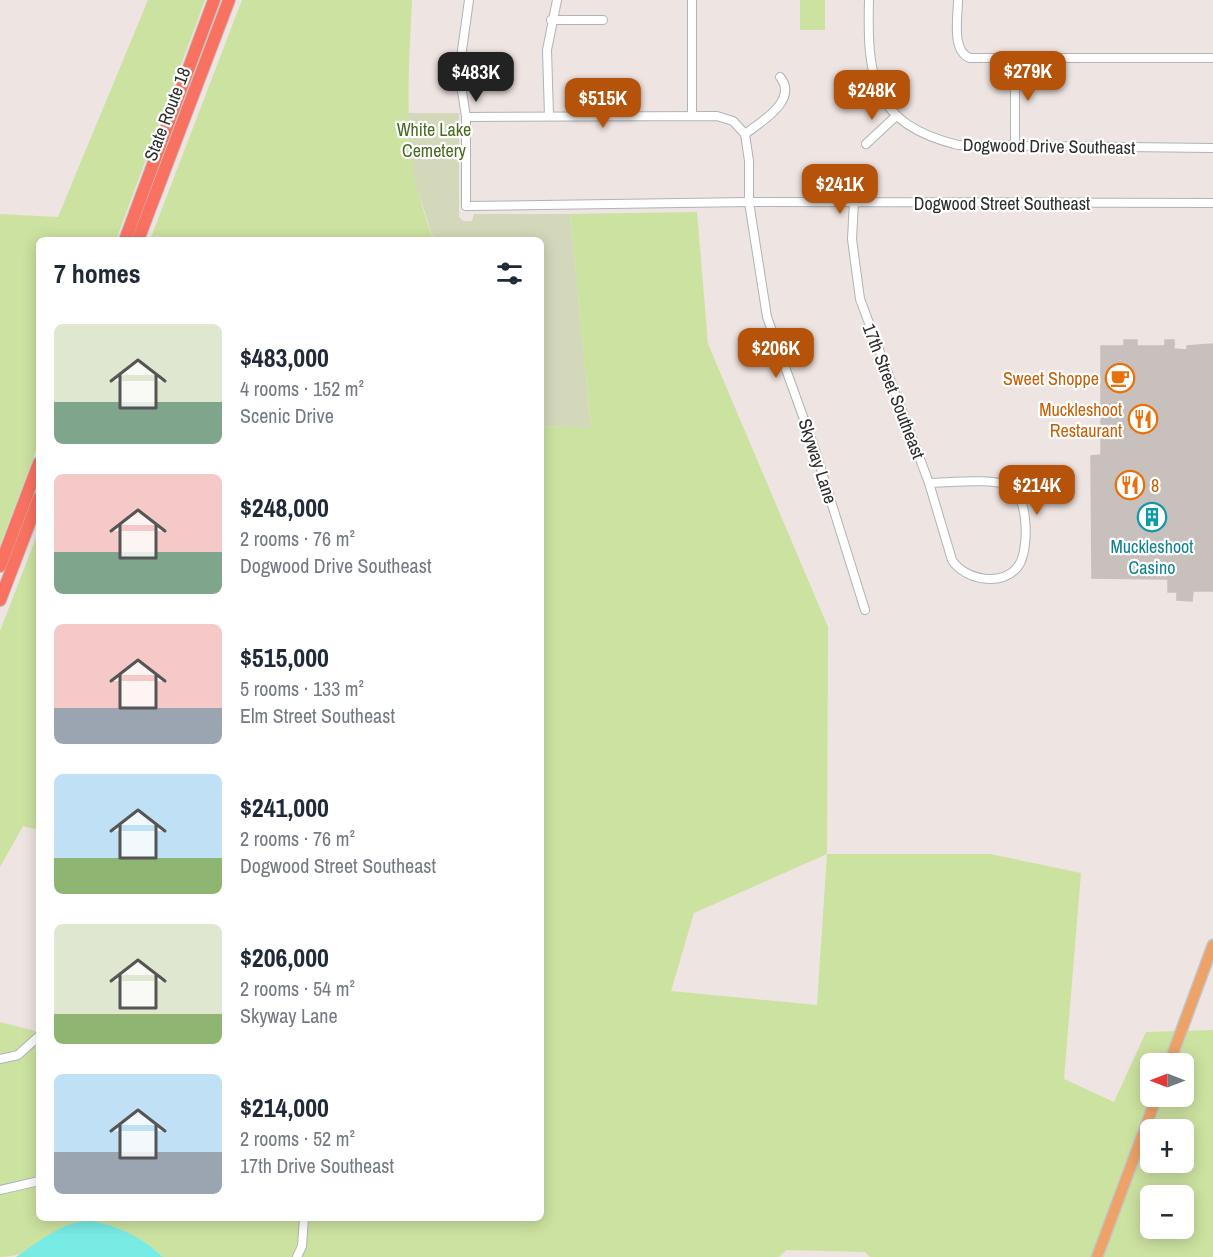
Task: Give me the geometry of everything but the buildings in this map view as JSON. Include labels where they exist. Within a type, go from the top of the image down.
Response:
[{"type":"highway","name":"State Route 18","points":[[126,237],[214,0]]},
{"type":"highway","name":"State Route 18","points":[[139,237],[229,0]]},
{"type":"highway","points":[[0,566],[36,470]]},
{"type":"highway","points":[[0,600],[36,506]]},
{"type":"main road","points":[[1173,1053],[1213,945]]},
{"type":"main road","points":[[1097,1257],[1153,1107]]},
{"type":"street","points":[[469,0],[459,72],[466,117],[692,115],[726,118],[739,126],[745,134],[779,105],[785,89],[780,77]]},
{"type":"street","points":[[549,116],[548,50],[551,20],[557,0]]},
{"type":"street","points":[[692,115],[693,0]]},
{"type":"street","points":[[866,144],[896,116],[880,92],[869,58],[869,0]]},
{"type":"street","points":[[958,0],[958,41],[963,55],[970,58],[1213,57]]},
{"type":"street","points":[[551,20],[603,20]]},
{"type":"street","points":[[1015,59],[1015,146]]},
{"type":"street","name":"Dogwood Drive Southeast","points":[[896,116],[916,130],[958,145],[1213,148]]},
{"type":"street","name":"Dogwood Street Southeast","points":[[466,117],[466,206],[749,202],[1213,203]]},
{"type":"street","name":"Skyway Lane","points":[[745,134],[749,161],[749,202],[767,317],[814,447],[865,610]]},
{"type":"street","name":"17th Street Southeast","points":[[854,202],[852,239],[860,299],[929,483],[952,560],[963,573],[971,577],[998,577],[1010,574],[1018,567],[1024,548],[1023,505],[1018,494],[1005,484],[929,483]]},
{"type":"street","points":[[0,1059],[18,1055],[36,1039]]},
{"type":"street","points":[[0,1190],[36,1182]]},
{"type":"street","points":[[297,1257],[302,1246],[304,1221]]},
{"type":"green space","points":[[148,0],[205,0],[117,237],[36,237],[36,451],[0,545],[0,214],[58,217]]},
{"type":"green space","points":[[242,0],[412,0],[409,62],[411,151],[423,210],[433,237],[151,237]]},
{"type":"green space","points":[[800,0],[825,0],[825,30],[800,30]]},
{"type":"green space","name":"White Lake Cemetery","points":[[407,113],[459,113],[459,217],[463,221],[472,221],[474,214],[570,214],[591,428],[544,426],[544,237],[433,237],[414,179]]},
{"type":"green space","points":[[697,212],[708,344],[828,627],[827,854],[990,854],[1081,873],[1064,1079],[1114,1102],[1146,1032],[1213,1030],[1213,1257],[870,1257],[865,1252],[786,1250],[779,1257],[163,1257],[124,1232],[101,1224],[83,1222],[69,1225],[18,1255],[0,1257],[0,1022],[36,1031],[36,1221],[544,1221],[544,426],[591,428],[570,214]],"holes":[[[827,854],[817,1005],[671,991],[694,913]]]},
{"type":"green space","points":[[36,538],[36,829],[23,826],[0,867],[0,631]]},
{"type":"water","points":[[90,1221],[129,1233],[148,1244],[163,1257],[16,1257],[60,1228]]},
{"type":"place","name":"Sweet Shoppe","points":[[1120,378]]},
{"type":"place","name":"Muckleshoot Restaurant","points":[[1143,419]]},
{"type":"place","name":"8","points":[[1130,485]]},
{"type":"place","name":"Muckleshoot Casino","points":[[1152,517]]}]
